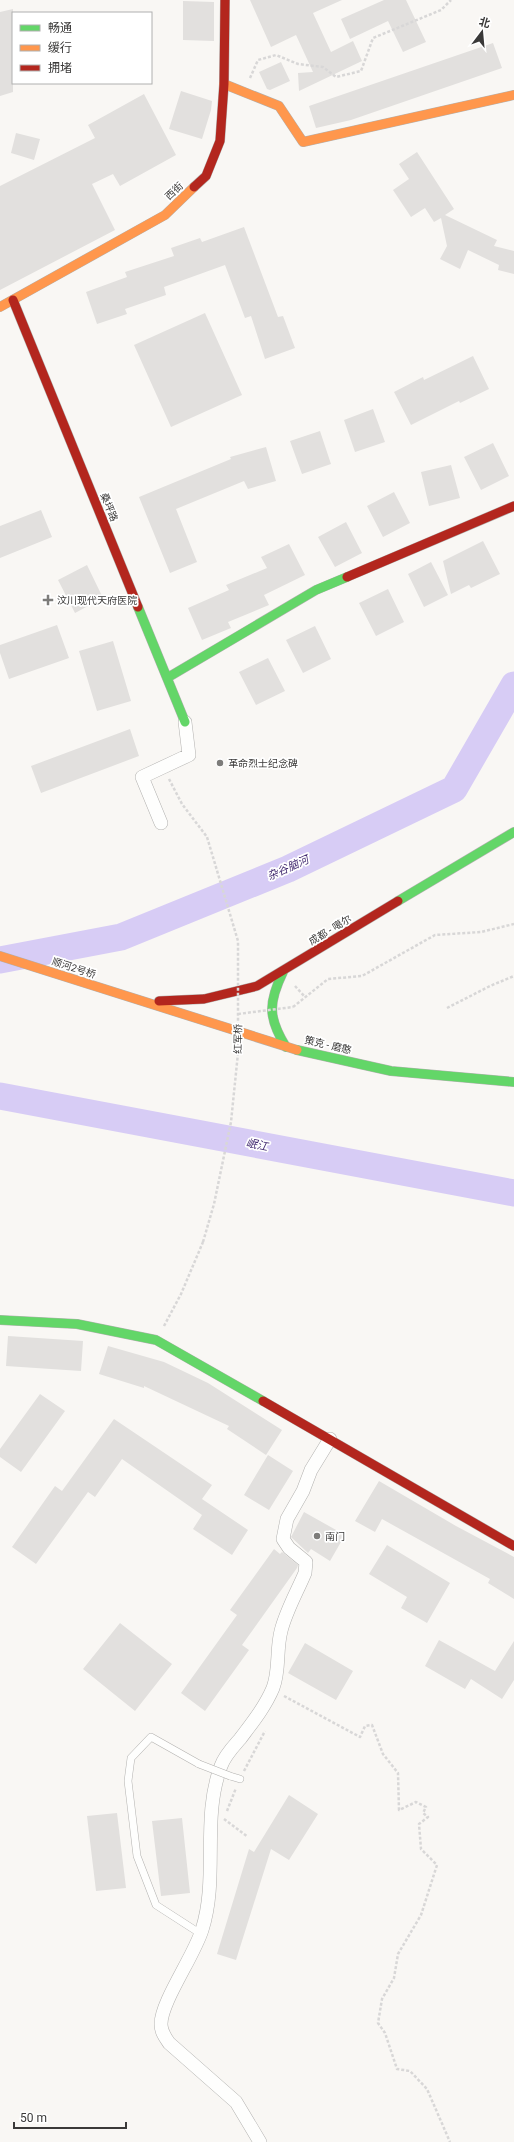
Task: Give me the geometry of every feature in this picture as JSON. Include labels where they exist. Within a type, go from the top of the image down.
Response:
[{"type":"main road","name":"西街","points":[[0,307],[164,215],[206,176],[220,141],[224,84],[225,0]]},
{"type":"main road","points":[[224,84],[279,106],[303,142],[514,95]]},
{"type":"main road","name":"桑坪路","points":[[13,300],[185,722]]},
{"type":"main road","points":[[167,678],[316,590],[514,506]]},
{"type":"main road","name":"成都 - 噶尔","points":[[142,1001],[204,999],[257,986],[283,972],[514,832]]},
{"type":"main road","name":"顺河2号桥","points":[[0,956],[142,1001]]},
{"type":"main road","points":[[283,972],[271,1000],[271,1017],[275,1030],[286,1047]]},
{"type":"main road","name":"策克 - 磨憨","points":[[142,1001],[286,1047],[391,1071],[514,1082]]},
{"type":"main road","points":[[0,1320],[77,1324],[156,1340],[514,1546]]},
{"type":"street","points":[[161,823],[142,777],[189,755],[185,722]]},
{"type":"street","points":[[260,2142],[236,2102],[169,2043],[163,2034],[161,2023],[166,2003],[198,1946],[207,1915],[211,1855],[210,1819],[221,1767],[225,1757],[258,1716],[273,1688],[278,1666],[281,1632],[306,1567],[306,1562],[289,1548],[283,1540],[287,1519],[303,1491],[311,1470],[330,1439]]},
{"type":"lane","points":[[201,1934],[156,1905],[137,1856],[128,1781],[131,1758],[151,1737],[199,1764],[240,1779]]},
{"type":"path","points":[[244,92],[258,60],[276,55],[298,64],[323,67],[336,77],[361,71],[373,38],[441,10],[451,0]]},
{"type":"path","name":"红军桥","points":[[156,1340],[181,1294],[203,1242],[214,1204],[231,1122],[238,1053],[238,941],[207,837],[182,804],[163,767]]},
{"type":"path","points":[[238,1014],[293,1007],[328,979],[362,976],[435,935],[480,932],[514,924]]},
{"type":"path","points":[[447,1008],[490,986],[514,976]]},
{"type":"path","points":[[280,1702],[283,1695],[360,1737],[365,1726],[372,1725],[383,1754],[398,1773],[399,1810],[416,1802],[426,1807],[423,1813],[428,1816],[419,1824],[421,1849],[437,1866],[421,1916],[398,1954],[394,1978],[382,2000],[378,2024],[385,2033],[397,2069],[410,2071],[426,2088],[450,2142]]},
{"type":"path","points":[[248,1837],[224,1819],[240,1779],[265,1730]]},
{"type":"building","points":[[250,0],[342,0],[313,13],[331,52],[353,41],[362,61],[299,91],[298,73],[313,72],[296,35],[271,47]]},
{"type":"building","points":[[384,0],[406,0],[426,42],[403,52],[388,21],[350,39],[341,19]]},
{"type":"building","points":[[183,1],[214,2],[214,41],[183,40]]},
{"type":"building","points":[[13,9],[13,92],[0,96],[0,12]]},
{"type":"building","points":[[493,43],[502,68],[351,120],[316,128],[309,106]]},
{"type":"building","points":[[281,62],[290,81],[270,90],[267,89],[259,72]]},
{"type":"building","points":[[181,91],[212,101],[211,110],[202,139],[169,129]]},
{"type":"building","points":[[144,94],[176,155],[120,186],[113,174],[92,184],[115,230],[0,290],[0,186],[95,138],[88,125]]},
{"type":"building","points":[[16,133],[40,139],[34,160],[11,153]]},
{"type":"building","points":[[417,152],[454,209],[445,215],[497,240],[494,246],[514,251],[514,274],[498,270],[499,265],[468,250],[460,269],[440,259],[447,246],[441,218],[434,222],[425,208],[411,217],[393,190],[409,179],[399,164]]},
{"type":"building","points":[[244,227],[278,317],[283,316],[295,348],[265,359],[251,316],[245,318],[225,265],[164,287],[166,295],[125,309],[127,314],[97,324],[86,292],[127,277],[125,272],[174,256],[171,248],[200,238],[202,242]]},
{"type":"building","points":[[205,313],[242,395],[171,427],[134,345]]},
{"type":"building","points":[[473,356],[489,389],[460,403],[459,401],[411,425],[394,392],[423,377],[424,380]]},
{"type":"building","points":[[373,409],[385,442],[355,452],[344,420]]},
{"type":"building","points":[[320,431],[331,464],[302,474],[290,441]]},
{"type":"building","points":[[493,443],[509,476],[481,490],[464,457]]},
{"type":"building","points":[[266,447],[276,481],[248,489],[244,481],[176,509],[197,562],[170,573],[139,497],[231,459],[230,457]]},
{"type":"building","points":[[451,465],[460,498],[429,506],[421,472]]},
{"type":"building","points":[[394,492],[410,523],[383,537],[367,506]]},
{"type":"building","points":[[41,510],[52,537],[0,558],[0,526]]},
{"type":"building","points":[[346,522],[362,553],[335,567],[318,537]]},
{"type":"building","points":[[483,541],[500,574],[471,588],[469,585],[451,594],[443,561]]},
{"type":"building","points":[[289,544],[305,575],[264,595],[269,605],[228,622],[231,628],[202,640],[188,608],[229,590],[226,585],[267,568],[261,557]]},
{"type":"building","points":[[431,562],[448,595],[424,607],[408,574]]},
{"type":"building","points":[[87,565],[103,598],[75,613],[58,580]]},
{"type":"building","points":[[388,589],[404,622],[376,636],[359,603]]},
{"type":"building","points":[[57,625],[69,658],[9,679],[0,653],[0,645]]},
{"type":"building","points":[[315,626],[331,659],[303,673],[286,640]]},
{"type":"building","points":[[113,641],[131,701],[97,711],[79,651]]},
{"type":"building","points":[[268,658],[285,691],[256,705],[239,672]]},
{"type":"building","points":[[130,729],[139,756],[41,793],[31,766]]},
{"type":"building","points":[[8,1336],[83,1341],[81,1371],[6,1366]]},
{"type":"building","points":[[108,1346],[164,1362],[208,1383],[282,1430],[266,1455],[227,1429],[229,1426],[144,1386],[144,1388],[99,1374]]},
{"type":"building","points":[[40,1394],[65,1411],[21,1472],[0,1457],[0,1449]]},
{"type":"building","points":[[114,1419],[212,1485],[202,1499],[248,1530],[232,1555],[193,1529],[202,1515],[122,1459],[95,1497],[88,1492],[36,1564],[12,1547],[55,1486],[62,1491]]},
{"type":"building","points":[[268,1455],[293,1471],[269,1510],[244,1495]]},
{"type":"building","points":[[379,1481],[456,1526],[514,1557],[514,1599],[488,1583],[490,1579],[382,1519],[375,1532],[355,1521]]},
{"type":"building","name":"南门","points":[[304,1512],[345,1535],[330,1561],[311,1549],[308,1553],[291,1537]]},
{"type":"building","points":[[387,1545],[450,1583],[427,1623],[401,1608],[407,1597],[369,1574]]},
{"type":"building","points":[[274,1549],[280,1554],[282,1552],[298,1565],[297,1568],[242,1645],[249,1650],[205,1711],[181,1693],[237,1615],[230,1610]]},
{"type":"building","points":[[120,1623],[172,1664],[135,1711],[83,1669]]},
{"type":"building","points":[[439,1640],[495,1671],[514,1641],[514,1680],[502,1699],[471,1679],[465,1689],[425,1666]]},
{"type":"building","points":[[305,1643],[353,1671],[336,1700],[288,1673]]},
{"type":"building","points":[[289,1795],[318,1814],[289,1860],[271,1849],[236,1960],[217,1954],[249,1849],[254,1852]]},
{"type":"building","points":[[117,1813],[126,1888],[96,1891],[87,1816]]},
{"type":"building","points":[[182,1818],[190,1893],[161,1896],[152,1821]]},
{"type":"waterway","name":"杂谷脑河","points":[[0,960],[121,937],[288,869],[454,789],[514,685]]},
{"type":"waterway","name":"岷江","points":[[0,1096],[514,1193]]},
{"type":"traffic: fast","points":[[167,678],[316,590],[347,577]]},
{"type":"traffic: fast","points":[[138,607],[185,722]]},
{"type":"traffic: fast","points":[[398,901],[514,832]]},
{"type":"traffic: fast","points":[[283,972],[275,993],[272,1010],[276,1027],[286,1047]]},
{"type":"traffic: fast","points":[[297,1050],[391,1071],[514,1082]]},
{"type":"traffic: fast","points":[[0,1320],[77,1324],[156,1340],[263,1401]]},
{"type":"traffic: slow","points":[[224,84],[279,106],[303,142],[514,95]]},
{"type":"traffic: slow","points":[[0,307],[165,215],[194,187]]},
{"type":"traffic: slow","points":[[0,956],[297,1050]]},
{"type":"traffic: jam","points":[[194,187],[206,176],[220,141],[224,84],[225,0]]},
{"type":"traffic: jam","points":[[13,300],[138,607]]},
{"type":"traffic: jam","points":[[347,577],[514,506]]},
{"type":"traffic: jam","points":[[159,1001],[204,999],[257,986],[398,901]]},
{"type":"traffic: jam","points":[[263,1401],[514,1546]]},
{"type":"place","name":"汶川现代天府医院","points":[[48,600]]},
{"type":"place","name":"革命烈士纪念碑","points":[[220,763]]},
{"type":"place","name":"南门","points":[[317,1536]]}]
